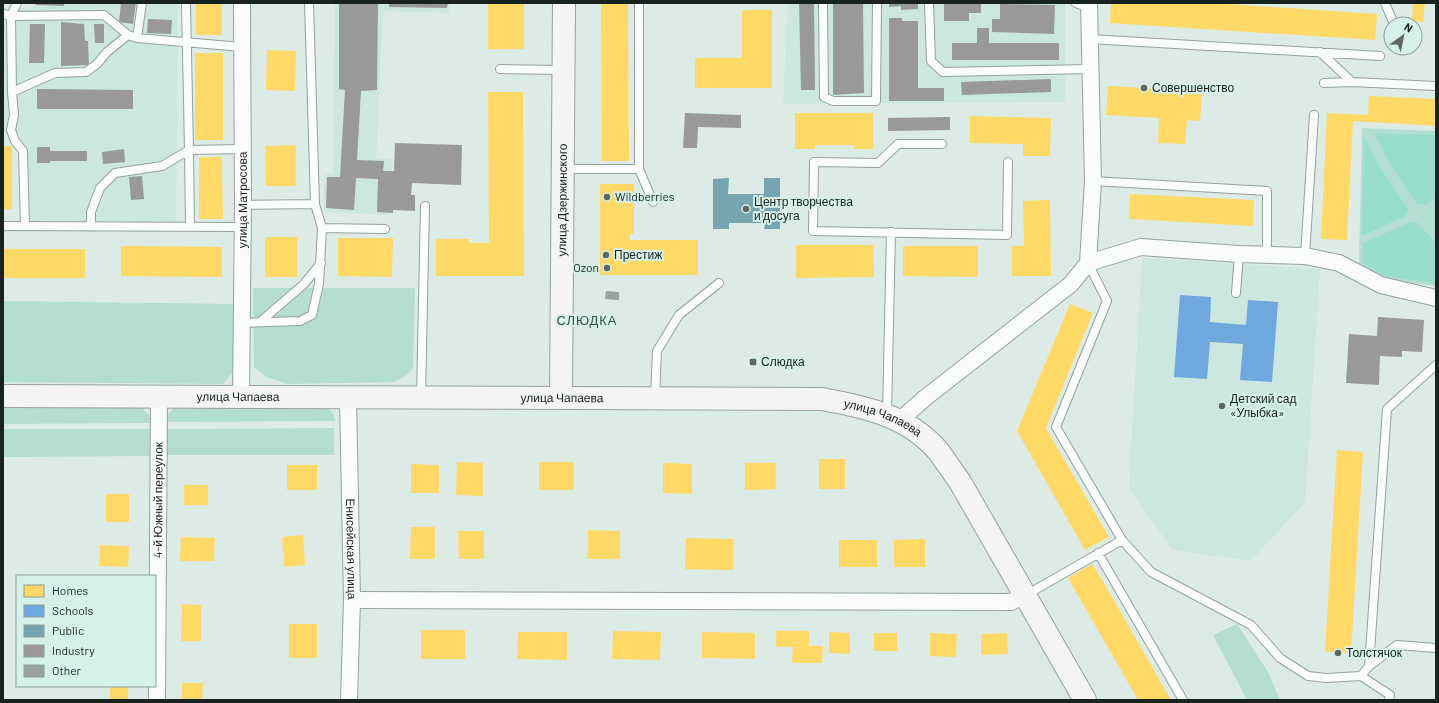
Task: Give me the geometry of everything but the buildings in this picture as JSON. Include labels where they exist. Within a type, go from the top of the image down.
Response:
[{"type":"main road","name":"улица Дзержинского","points":[[561,398],[564,3]]},
{"type":"main road","name":"улица Чапаева","points":[[3,396],[822,399],[860,406],[893,417],[924,438],[938,452],[960,482],[1085,700]]},
{"type":"street","name":"улица Матросова","points":[[242,3],[242,149],[244,205],[242,397]]},
{"type":"street","points":[[1085,5],[1090,38],[1093,181],[1088,263]]},
{"type":"street","points":[[893,417],[924,398],[1071,284],[1088,263],[1141,247],[1239,254],[1305,256],[1339,263],[1380,285],[1436,298]]},
{"type":"street","name":"4-й Южный переулок","points":[[157,700],[159,397]]},
{"type":"street","name":"Енисейская улица","points":[[348,397],[352,600],[349,700]]},
{"type":"street","points":[[352,600],[1011,602],[1025,595]]},
{"type":"lane","points":[[17,3],[7,15],[14,115],[11,130],[15,141],[23,151],[25,226]]},
{"type":"lane","points":[[137,38],[142,3]]},
{"type":"lane","points":[[186,3],[190,227]]},
{"type":"lane","points":[[242,323],[300,321],[312,315],[319,284],[322,228],[315,204],[309,3]]},
{"type":"lane","points":[[639,3],[639,169],[653,202]]},
{"type":"lane","points":[[823,3],[824,96],[833,101],[876,101],[876,3]]},
{"type":"lane","points":[[929,3],[931,61],[943,72],[1090,69]]},
{"type":"lane","points":[[1385,3],[1391,16]]},
{"type":"lane","points":[[7,15],[104,15],[128,34],[137,38],[242,47]]},
{"type":"lane","points":[[12,92],[55,73],[86,72],[128,34]]},
{"type":"lane","points":[[1090,38],[1380,56]]},
{"type":"lane","points":[[1320,52],[1352,82]]},
{"type":"lane","points":[[500,69],[564,70]]},
{"type":"lane","points":[[1324,83],[1352,82],[1436,86]]},
{"type":"lane","points":[[1305,256],[1314,115]]},
{"type":"lane","points":[[942,144],[898,144],[878,163],[814,162],[813,231],[1007,235],[1008,162]]},
{"type":"lane","points":[[91,226],[91,212],[100,188],[115,173],[162,166],[189,150],[242,149]]},
{"type":"lane","points":[[563,168],[639,169]]},
{"type":"lane","points":[[1093,181],[1267,191],[1267,255]]},
{"type":"lane","points":[[244,205],[315,204]]},
{"type":"lane","points":[[421,397],[424,206]]},
{"type":"lane","points":[[3,226],[243,227]]},
{"type":"lane","points":[[322,228],[385,229]]},
{"type":"lane","points":[[891,232],[893,417]]},
{"type":"lane","points":[[1236,293],[1239,254]]},
{"type":"lane","points":[[1088,263],[1106,301],[1056,427],[1122,540],[1152,572],[1251,625],[1280,658],[1308,676],[1326,678],[1361,676],[1390,694],[1389,700]]},
{"type":"lane","points":[[260,322],[304,284],[321,264]]},
{"type":"lane","points":[[655,398],[657,351],[679,315],[719,283]]},
{"type":"lane","points":[[1369,666],[1387,409],[1436,365]]},
{"type":"lane","points":[[1025,595],[1122,540]]},
{"type":"lane","points":[[1098,554],[1183,700]]},
{"type":"lane","points":[[1361,676],[1369,666],[1396,646],[1436,648]]},
{"type":"shaded area","points":[[34,3],[178,3],[176,232],[22,230],[20,133],[3,133],[3,8],[33,9]]},
{"type":"shaded area","points":[[335,3],[449,3],[449,13],[383,11],[376,159],[392,159],[390,215],[324,212],[324,175],[333,174]]},
{"type":"shaded area","points":[[788,3],[1065,3],[1065,102],[783,104]]},
{"type":"shaded area","points":[[1362,128],[1436,131],[1436,286],[1384,280],[1359,264]]},
{"type":"shaded area","name":"Детский сад «Улыбка»","points":[[1142,258],[1320,269],[1305,502],[1251,561],[1172,550],[1129,487]]},
{"type":"shaded area","points":[[253,288],[415,288],[413,368],[407,375],[394,382],[288,384],[266,377],[254,367]]},
{"type":"shaded area","points":[[3,301],[234,304],[235,360],[232,373],[223,384],[3,382]]},
{"type":"shaded area","points":[[141,407],[149,415],[151,423],[3,424],[3,408]]},
{"type":"shaded area","points":[[174,408],[329,409],[334,415],[335,421],[166,422],[169,413]]},
{"type":"shaded area","points":[[334,428],[334,455],[167,455],[167,429]]},
{"type":"shaded area","points":[[3,429],[150,429],[152,456],[3,457]]},
{"type":"shaded area","points":[[1237,624],[1268,672],[1280,700],[1247,700],[1213,635]]},
{"type":"green space","points":[[1374,133],[1436,135],[1436,197],[1425,205],[1417,204],[1389,163]]},
{"type":"green space","points":[[1364,137],[1380,167],[1408,209],[1405,216],[1362,236]]},
{"type":"green space","points":[[1411,222],[1417,222],[1436,243],[1436,283],[1387,277],[1363,263],[1363,243]]},
{"type":"place","name":"Совершенство","points":[[1144,88]]},
{"type":"place","name":"Wildberries","points":[[607,197]]},
{"type":"place","name":"Центр творчества и досуга","points":[[746,209]]},
{"type":"place","name":"Престиж","points":[[606,255]]},
{"type":"place","name":"Ozon","points":[[607,268]]},
{"type":"place","name":"Слюдка","points":[[753,362]]},
{"type":"place","name":"Детский сад «Улыбка»","points":[[1222,406]]},
{"type":"place","name":"Толстячок","points":[[1338,653]]},
{"type":"district","name":"СЛЮДКА","points":[[587,320]]}]
